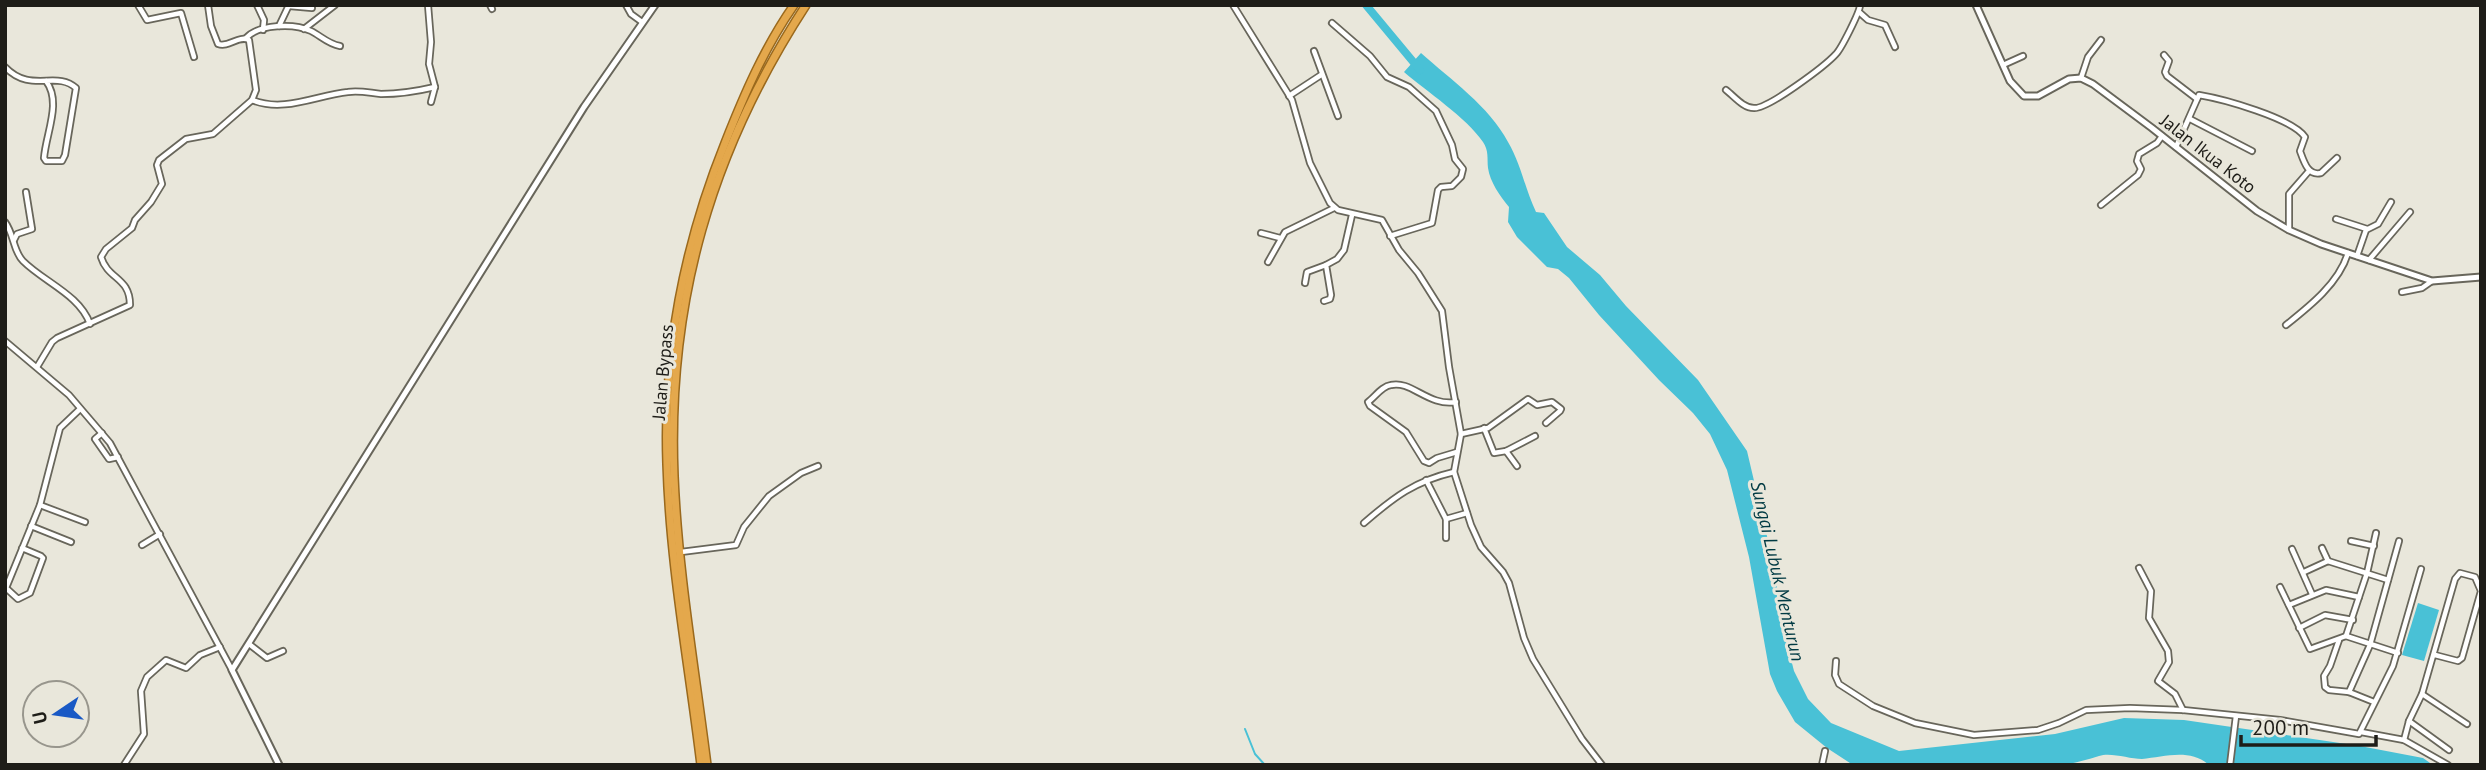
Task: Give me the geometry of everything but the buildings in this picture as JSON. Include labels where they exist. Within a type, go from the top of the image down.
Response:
[{"type":"highway","name":"Jalan Bypass","points":[[707,765],[669,509],[668,377],[678,300],[693,234],[718,160],[752,78],[794,5]]},
{"type":"highway","name":"Jalan Bypass","points":[[701,765],[684,610],[674,477],[674,398],[684,308],[697,245],[719,172],[736,130],[768,66],[806,5]]},
{"type":"street","points":[[138,5],[147,20],[181,13],[194,57]]},
{"type":"street","points":[[208,5],[211,26],[218,44],[225,46],[254,32],[279,26],[304,29],[340,46]]},
{"type":"street","points":[[257,5],[264,20],[263,30]]},
{"type":"street","points":[[304,29],[335,5]]},
{"type":"street","points":[[428,5],[431,42],[429,64],[435,87],[430,102]]},
{"type":"street","points":[[626,5],[631,15],[642,22]]},
{"type":"street","points":[[232,670],[584,107],[655,5]]},
{"type":"street","points":[[1233,5],[1289,96],[1315,176],[1334,208],[1352,215],[1379,218],[1443,311],[1449,368],[1461,435],[1454,472],[1467,513],[1481,547],[1509,583],[1524,638],[1533,659],[1582,739],[1602,765]]},
{"type":"street","points":[[1976,5],[2002,65],[2019,92],[2031,97],[2069,79],[2081,78],[2088,57],[2101,40]]},
{"type":"street","points":[[279,26],[289,6],[312,8]]},
{"type":"street","points":[[1726,90],[1750,108],[1773,101],[1836,55],[1860,8],[1868,20],[1885,25],[1895,47]]},
{"type":"street","points":[[1332,23],[1370,56],[1387,77],[1409,87],[1436,111],[1454,155],[1463,169],[1461,177],[1452,186],[1438,190],[1432,223],[1390,236]]},
{"type":"street","points":[[37,367],[54,340],[130,305],[128,290],[123,282],[107,269],[101,257],[106,249],[132,228],[135,219],[157,193],[163,182],[159,160],[186,139],[213,134],[252,100],[256,90],[249,40],[246,38]]},
{"type":"street","points":[[1314,51],[1338,116]]},
{"type":"street","points":[[2002,65],[2022,55]]},
{"type":"street","points":[[2164,55],[2169,61],[2165,72],[2167,76],[2197,99]]},
{"type":"street","points":[[5,67],[19,79],[64,82],[75,86],[77,90],[65,155],[62,161],[57,162],[46,161],[44,158],[54,100],[46,81]]},
{"type":"street","points":[[1289,96],[1321,75]]},
{"type":"street","name":"Jalan Ikua Koto","points":[[2081,78],[2093,83],[2257,211],[2289,230],[2321,244],[2432,281],[2481,277]]},
{"type":"street","points":[[252,100],[288,104],[349,92],[381,94],[435,87]]},
{"type":"street","points":[[2176,147],[2199,95],[2275,116],[2294,125],[2305,137],[2300,148],[2309,171],[2313,173],[2321,173],[2337,158]]},
{"type":"street","points":[[2190,119],[2252,151]]},
{"type":"street","points":[[2101,205],[2138,175],[2141,169],[2137,161],[2139,154],[2157,143],[2162,136]]},
{"type":"street","points":[[2289,230],[2289,194],[2309,171]]},
{"type":"street","points":[[14,241],[17,234],[32,229],[26,192]]},
{"type":"street","points":[[2357,256],[2368,229],[2378,223],[2391,202]]},
{"type":"street","points":[[1268,262],[1280,238],[1294,226],[1334,208]]},
{"type":"street","points":[[2369,260],[2410,212]]},
{"type":"street","points":[[1305,283],[1307,272],[1337,259],[1345,250],[1352,215]]},
{"type":"street","points":[[2336,219],[2368,229]]},
{"type":"street","points":[[5,222],[20,260],[78,304],[90,324]]},
{"type":"street","points":[[1261,233],[1280,238]]},
{"type":"street","points":[[2286,325],[2336,278],[2348,253]]},
{"type":"street","points":[[1324,301],[1330,299],[1331,295],[1326,265]]},
{"type":"street","points":[[2402,292],[2422,288],[2432,281]]},
{"type":"street","points":[[5,341],[69,395],[102,433],[118,457],[220,647],[279,765]]},
{"type":"street","points":[[1456,402],[1435,401],[1396,384],[1386,386],[1368,404],[1406,432],[1424,461],[1429,463],[1457,452]]},
{"type":"street","points":[[1461,435],[1490,427],[1528,399],[1538,405],[1552,402],[1561,409],[1546,424]]},
{"type":"street","points":[[22,548],[43,558],[30,593],[18,599],[6,588],[22,548],[31,526],[40,505],[60,428],[80,408]]},
{"type":"street","points":[[1484,428],[1493,452],[1497,454],[1535,436]]},
{"type":"street","points":[[102,433],[95,439],[96,444],[111,460],[118,457]]},
{"type":"street","points":[[1506,451],[1517,466]]},
{"type":"street","points":[[681,552],[738,543],[744,527],[769,496],[802,473],[818,466]]},
{"type":"street","points":[[1364,523],[1396,495],[1426,480],[1454,472]]},
{"type":"street","points":[[1426,480],[1446,519],[1446,538]]},
{"type":"street","points":[[40,505],[85,522]]},
{"type":"street","points":[[1446,519],[1467,513]]},
{"type":"street","points":[[31,526],[71,542]]},
{"type":"street","points":[[2280,587],[2308,647],[2312,650],[2346,636],[2367,573],[2376,533]]},
{"type":"street","points":[[142,545],[160,534]]},
{"type":"street","points":[[2351,541],[2374,546]]},
{"type":"street","points":[[2349,692],[2348,689],[2370,645],[2399,541]]},
{"type":"street","points":[[2322,548],[2328,561]]},
{"type":"street","points":[[2292,549],[2312,594]]},
{"type":"street","points":[[2304,572],[2328,561],[2388,580]]},
{"type":"street","points":[[2139,568],[2151,591],[2149,618],[2168,651],[2169,662],[2158,683],[2175,694],[2183,710]]},
{"type":"street","points":[[2361,732],[2398,653],[2421,569]]},
{"type":"street","points":[[2404,740],[2409,721],[2423,694],[2455,579],[2460,573],[2474,576],[2481,591],[2462,658],[2458,661],[2435,654]]},
{"type":"street","points":[[2289,604],[2326,590],[2359,597]]},
{"type":"street","points":[[2299,628],[2325,615],[2353,620]]},
{"type":"street","points":[[2346,636],[2398,653]]},
{"type":"street","points":[[2339,639],[2323,681],[2329,690],[2349,692],[2374,702]]},
{"type":"street","points":[[249,644],[267,658],[283,651]]},
{"type":"street","points":[[124,765],[144,734],[141,691],[147,677],[163,660],[170,660],[186,668],[198,656],[220,647]]},
{"type":"street","points":[[1836,661],[1835,675],[1839,684],[1873,706],[1915,723],[1970,734],[2038,730],[2086,710],[2183,710],[2235,718],[2280,720],[2404,740],[2448,765]]},
{"type":"street","points":[[2423,694],[2467,724]]},
{"type":"street","points":[[2230,765],[2235,718]]},
{"type":"street","points":[[2409,721],[2449,750]]},
{"type":"street","points":[[1822,765],[1825,751]]},
{"type":"water","points":[[1421,53],[1469,94],[1491,117],[1512,150],[1536,212],[1544,213],[1567,247],[1600,275],[1626,306],[1698,380],[1747,451],[1775,570],[1780,616],[1794,671],[1808,699],[1831,723],[1899,751],[2055,734],[2124,718],[2184,720],[2360,746],[2423,758],[2433,765],[2209,765],[2185,755],[2142,759],[2109,755],[2062,765],[1853,765],[1827,748],[1795,722],[1770,674],[1749,557],[1727,470],[1710,434],[1599,315],[1569,278],[1558,269],[1547,267],[1517,237],[1508,222],[1509,207],[1491,178],[1483,142],[1457,114],[1404,72]]},
{"type":"water","points":[[2418,603],[2439,610],[2424,661],[2402,655]]},
{"type":"waterway","name":"Sungai Lubuk Menturun","points":[[1366,5],[1420,70]]},
{"type":"waterway","points":[[1245,729],[1255,754],[1265,765]]}]
